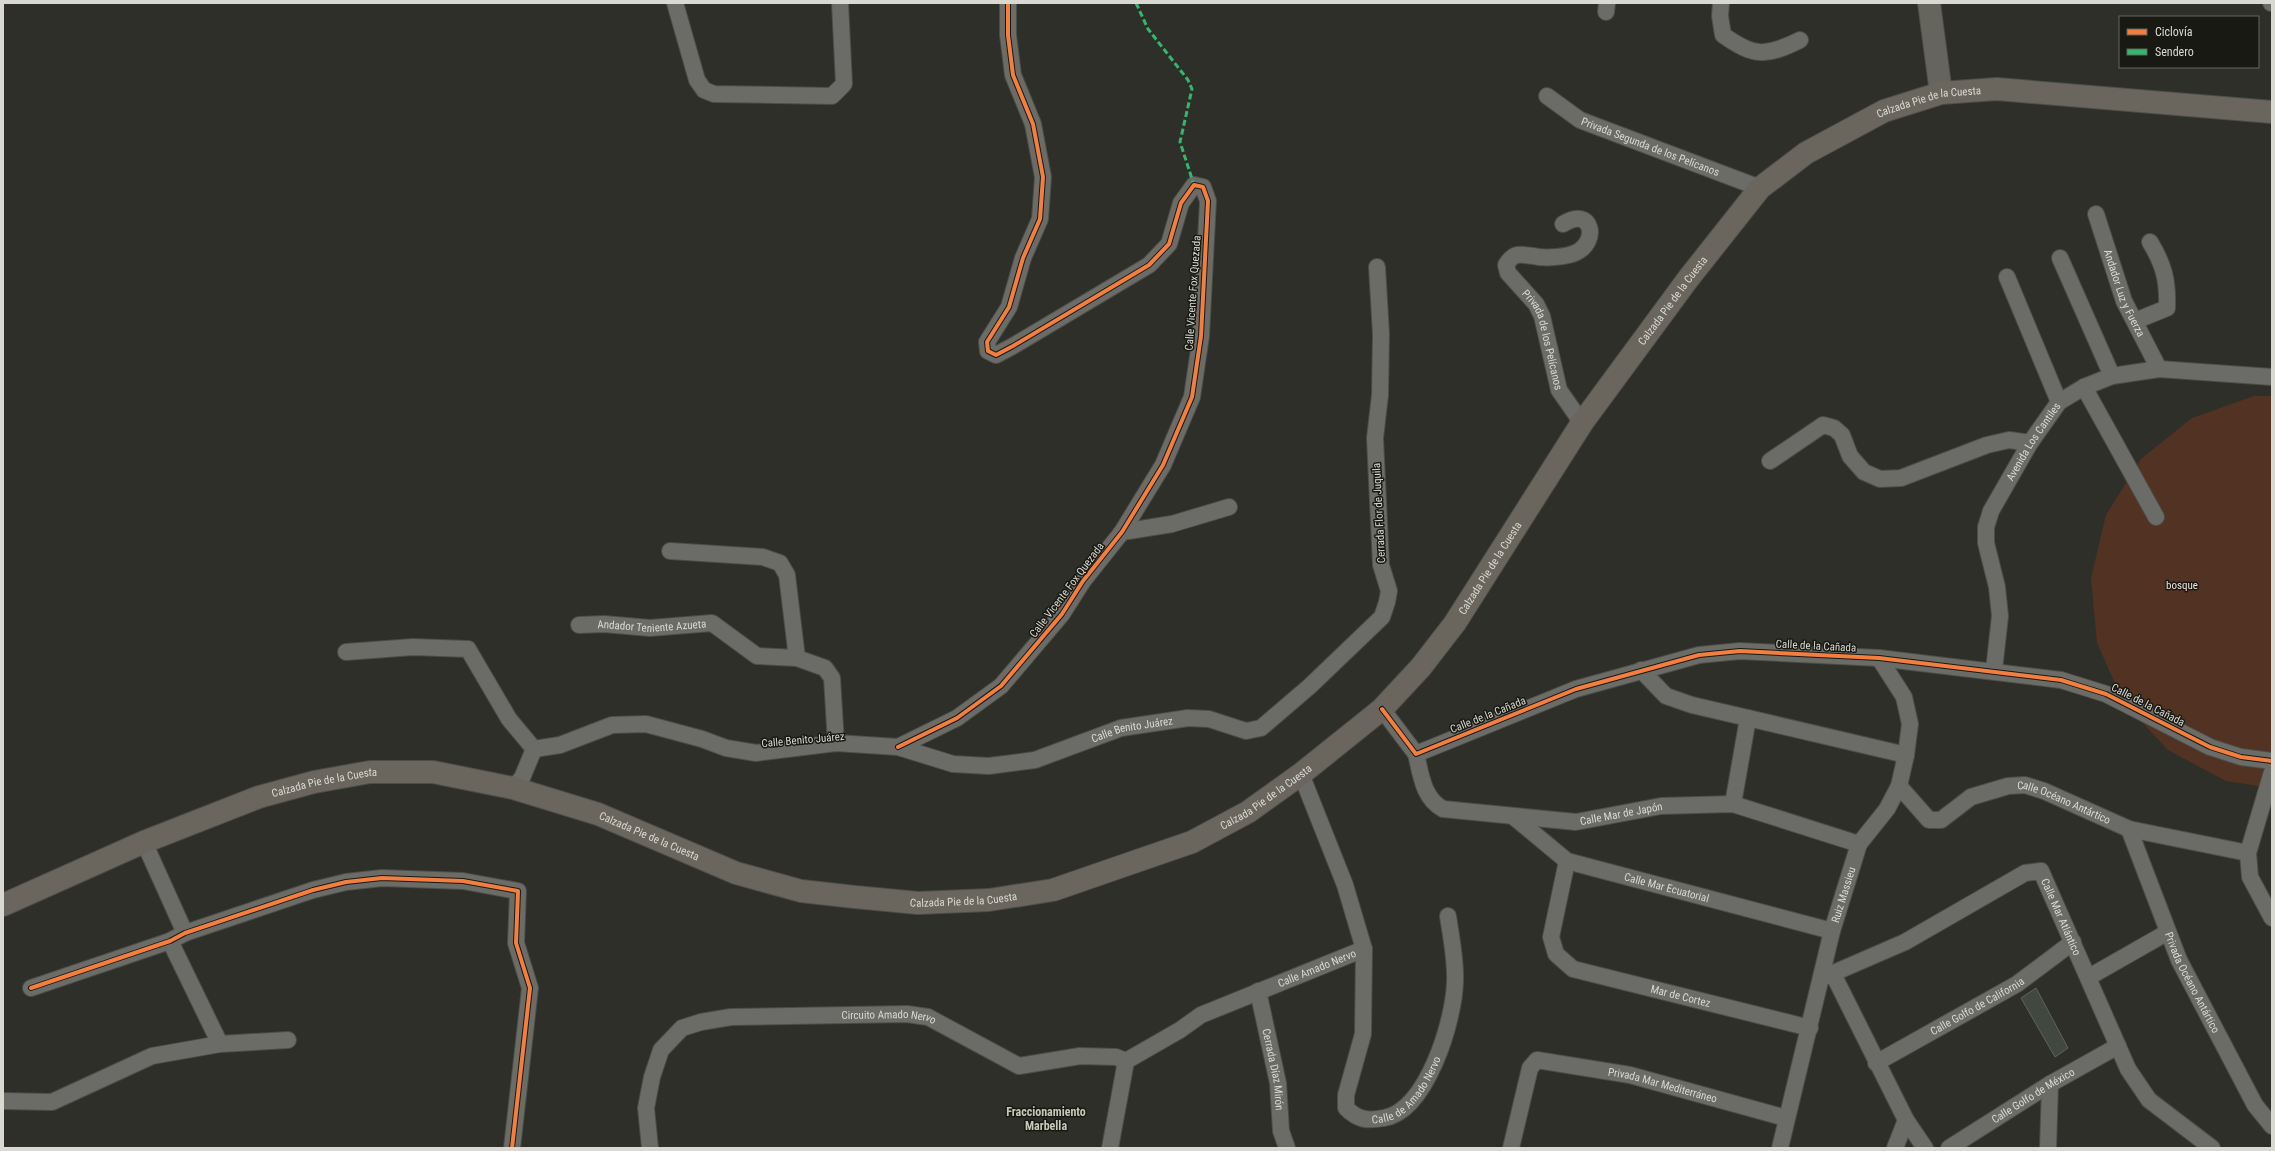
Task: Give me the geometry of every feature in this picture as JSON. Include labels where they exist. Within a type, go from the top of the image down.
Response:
[{"type":"main road","points":[[1929,3],[1941,93]]},
{"type":"main road","name":"Calzada Pie de la Cuesta","points":[[3,905],[144,842],[259,797],[314,782],[370,772],[433,772],[513,788],[598,814],[736,873],[801,891],[918,902],[988,900],[1053,890],[1192,842],[1248,812],[1301,774],[1382,709],[1421,667],[1455,623],[1582,422],[1688,279],[1760,188],[1806,153],[1884,111],[1941,93],[1997,89],[2272,112]]},
{"type":"street","points":[[675,3],[697,80],[704,90],[714,94],[832,96],[844,84],[840,3]]},
{"type":"street","name":"Calle Vicente Fox Quezada","points":[[898,747],[957,718],[1001,686],[1062,614],[1083,581],[1122,532],[1163,465],[1192,397],[1201,336],[1208,201],[1203,187],[1194,185],[1181,203],[1169,244],[1149,265],[1013,346],[996,355],[988,351],[987,342],[1008,307],[1023,258],[1040,220],[1043,184],[1032,124],[1013,74],[1008,35],[1008,3]]},
{"type":"street","points":[[1721,3],[1720,16],[1723,35],[1737,45],[1757,53],[1778,52],[1800,40]]},
{"type":"street","name":"Privada Segunda de los Pelícanos","points":[[1546,96],[1580,120],[1760,188]]},
{"type":"street","name":"Andador Luz y Fuerza","points":[[2096,214],[2124,301],[2159,369]]},
{"type":"street","name":"Privada de los Pelícanos","points":[[1563,224],[1571,219],[1580,218],[1586,222],[1591,230],[1591,236],[1584,246],[1575,253],[1540,257],[1516,255],[1509,259],[1506,265],[1508,273],[1536,304],[1542,316],[1559,390],[1582,422]]},
{"type":"street","points":[[2135,322],[2167,308],[2168,286],[2161,260],[2150,242]]},
{"type":"street","points":[[2060,258],[2112,376]]},
{"type":"street","name":"Cerrada Flor de Juquila","points":[[1261,728],[1310,686],[1382,617],[1387,602],[1389,591],[1382,565],[1375,438],[1380,395],[1381,334],[1377,267]]},
{"type":"street","points":[[2007,277],[2059,402]]},
{"type":"street","name":"Avenida Los Cantiles","points":[[1994,670],[2000,616],[1996,587],[1986,543],[1986,526],[1991,511],[2030,443],[2059,402],[2084,387],[2112,376],[2159,369],[2272,377]]},
{"type":"street","points":[[2084,387],[2156,517]]},
{"type":"street","points":[[1770,461],[1823,425],[1834,428],[1842,435],[1850,456],[1864,472],[1880,479],[1901,478],[1987,445],[2010,440],[2030,443]]},
{"type":"street","points":[[1122,532],[1172,524],[1230,507]]},
{"type":"street","points":[[670,551],[763,557],[780,563],[787,574],[797,658]]},
{"type":"street","name":"Andador Teniente Azueta","points":[[579,624],[604,624],[650,628],[712,623],[757,656],[797,658],[825,668],[832,678],[836,743]]},
{"type":"street","points":[[346,652],[413,647],[468,649],[509,719],[534,749],[522,778],[513,788]]},
{"type":"street","name":"Calle de la Cañada","points":[[1416,754],[1576,689],[1699,655],[1740,651],[1879,658],[1994,670],[2061,680],[2106,694],[2210,747],[2241,757],[2272,761]]},
{"type":"street","name":"Ruiz Massieu","points":[[1780,1148],[1786,1118],[1810,1028],[1827,976],[1832,932],[1859,844],[1887,809],[1899,786],[1906,755],[1910,724],[1904,697],[1879,658]]},
{"type":"street","points":[[1641,670],[1666,696],[1692,705],[1906,755]]},
{"type":"street","points":[[1382,709],[1416,754]]},
{"type":"street","name":"Calle Benito Juárez","points":[[534,749],[560,745],[612,725],[646,724],[702,739],[726,748],[756,753],[836,743],[898,747],[953,764],[989,766],[1035,760],[1122,728],[1188,718],[1209,719],[1246,731],[1261,728]]},
{"type":"street","points":[[1732,804],[1748,718]]},
{"type":"street","name":"Calle Mar de Japón","points":[[1416,754],[1427,794],[1433,804],[1443,809],[1576,822],[1662,806],[1732,804],[1859,844]]},
{"type":"street","points":[[2272,772],[2248,853],[2250,877],[2272,918]]},
{"type":"street","name":"Calle Amado Nervo","points":[[1126,1061],[1180,1030],[1201,1015],[1364,950],[1345,886],[1301,774]]},
{"type":"street","name":"Calle Océano Antártico","points":[[1899,786],[1929,820],[1941,820],[1972,797],[2008,786],[2025,785],[2044,791],[2129,829],[2248,853]]},
{"type":"street","name":"Calle Mar Ecuatorial","points":[[1514,817],[1567,860],[1832,932]]},
{"type":"street","name":"Privada Océano Antártico","points":[[2129,829],[2179,960],[2255,1104],[2272,1126]]},
{"type":"street","points":[[144,842],[185,933]]},
{"type":"street","name":"Mar de Cortez","points":[[1567,860],[1551,937],[1556,954],[1573,969],[1810,1028]]},
{"type":"street","name":"Calle Mar Atlántico","points":[[1827,976],[1905,942],[2025,873],[2041,871],[2089,977],[2128,1069],[2149,1100],[2212,1148]]},
{"type":"street","points":[[31,988],[170,941],[185,933],[313,890],[346,882],[382,878],[463,880],[518,891],[516,943],[530,988],[512,1148]]},
{"type":"street","name":"Calle de Amado Nervo","points":[[1364,950],[1362,1034],[1346,1095],[1346,1108],[1356,1118],[1375,1120],[1391,1117],[1407,1106],[1421,1089],[1446,1036],[1455,982],[1448,916]]},
{"type":"street","points":[[2089,977],[2168,932]]},
{"type":"street","points":[[170,941],[220,1044]]},
{"type":"street","name":"Calle Golfo de California","points":[[1876,1063],[2017,984],[2073,942]]},
{"type":"street","points":[[1827,976],[1906,1120],[1925,1148]]},
{"type":"street","name":"Cerrada Díaz Mirón","points":[[1258,991],[1278,1083],[1281,1131],[1287,1148]]},
{"type":"street","name":"Circuito Amado Nervo","points":[[650,1148],[646,1108],[652,1077],[661,1050],[682,1028],[701,1022],[731,1017],[907,1014],[928,1017],[1019,1066],[1080,1056],[1116,1057],[1126,1061]]},
{"type":"street","points":[[3,1101],[52,1102],[152,1056],[220,1044],[288,1040]]},
{"type":"street","name":"Calle Golfo de México","points":[[1949,1148],[2050,1084],[2118,1046]]},
{"type":"street","name":"Privada Mar Mediterráneo","points":[[1511,1148],[1530,1068],[1537,1060],[1630,1075],[1786,1118]]},
{"type":"street","points":[[1110,1148],[1126,1061]]},
{"type":"street","points":[[2048,1148],[2050,1084]]},
{"type":"street","points":[[1896,1148],[1906,1120]]},
{"type":"green space","name":"bosque","points":[[2254,396],[2272,396],[2272,788],[2226,781],[2168,750],[2124,703],[2097,643],[2091,578],[2106,515],[2141,459],[2192,418]]},
{"type":"building","points":[[2036,988],[2068,1048],[2055,1057],[2021,998]]},
{"type":"marked path","points":[[1136,3],[1148,29],[1188,80],[1192,89],[1180,142],[1194,185]]},
{"type":"cycle path","points":[[898,747],[957,718],[1001,686],[1062,614],[1083,581],[1122,532],[1163,465],[1192,397],[1201,336],[1208,201],[1203,187],[1194,185],[1181,203],[1169,244],[1149,265],[1013,346],[996,355],[988,351],[987,342],[1009,307],[1023,258],[1040,219],[1043,177],[1033,124],[1013,75],[1008,35],[1008,3]]},
{"type":"cycle path","points":[[1382,709],[1416,754],[1576,689],[1699,655],[1740,651],[1879,658],[2061,680],[2106,694],[2210,747],[2241,757],[2272,761]]},
{"type":"cycle path","points":[[31,988],[170,941],[185,933],[313,890],[346,882],[382,878],[463,881],[518,891],[516,943],[530,988],[512,1148]]},
{"type":"district","name":"Fraccionamiento Marbella","points":[[1046,1119]]}]
